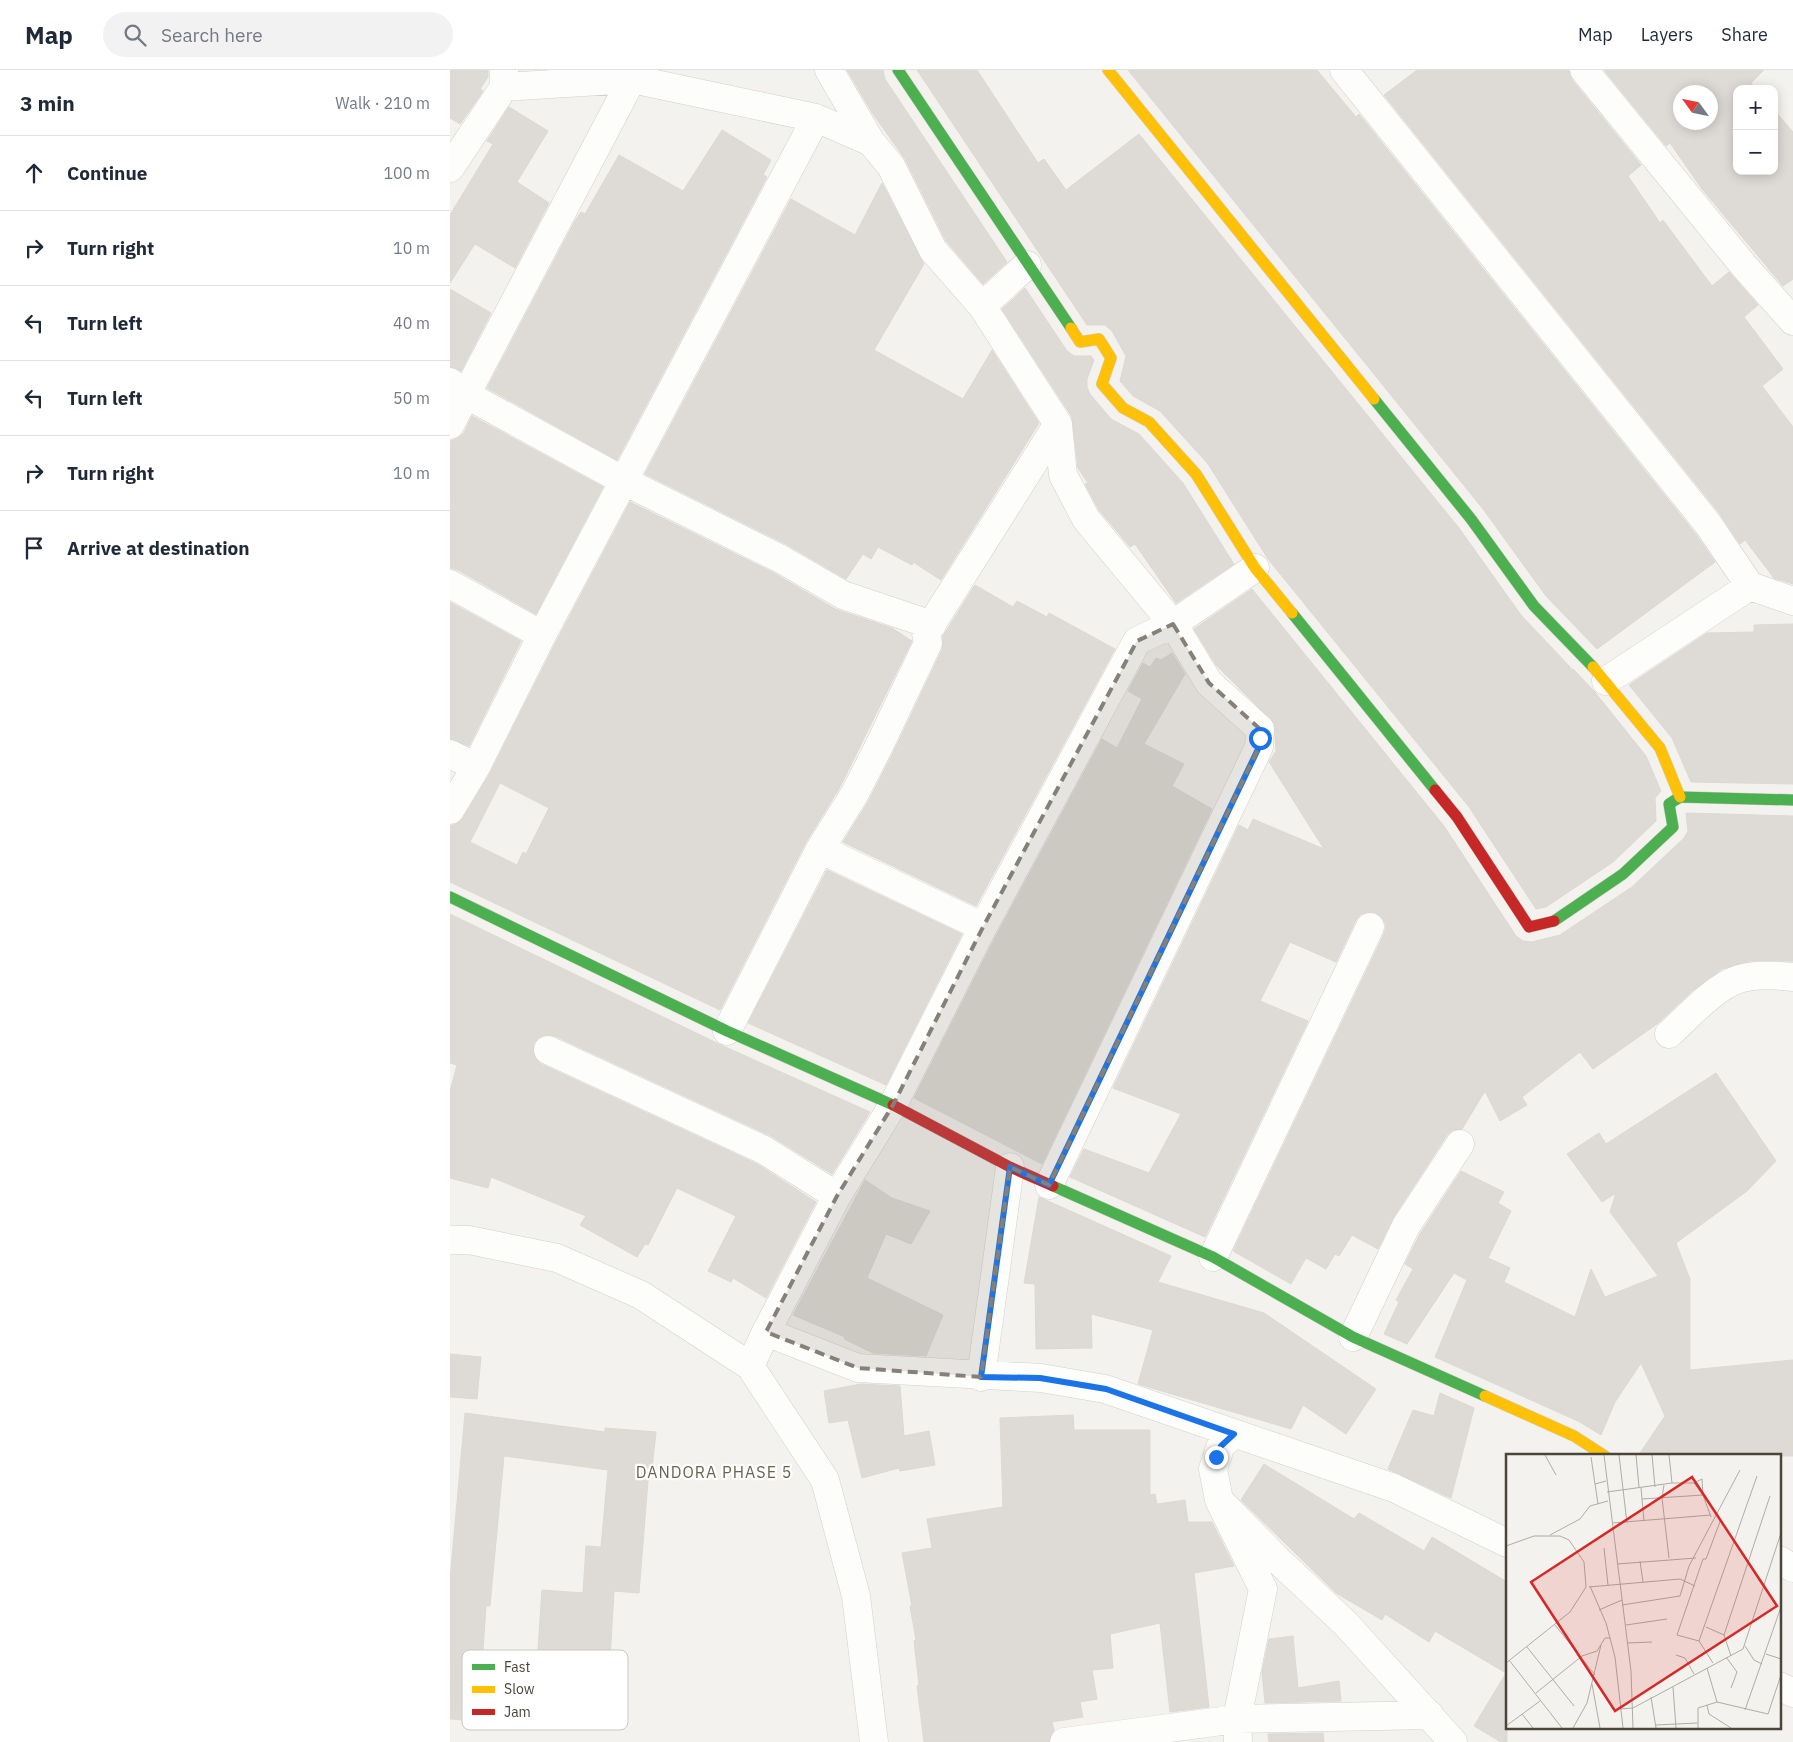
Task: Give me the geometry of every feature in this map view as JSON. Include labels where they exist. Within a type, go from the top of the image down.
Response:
[{"type":"street","points":[[829,70],[871,142],[891,166],[933,250],[982,306],[1058,424],[1063,475],[1086,518],[1173,624],[1209,683],[1260,729],[1259,747],[1049,1185]]},
{"type":"street","points":[[898,70],[1080,342],[1099,339],[1111,358],[1102,384],[1123,408],[1149,422],[1196,474],[1255,568],[1458,817],[1529,927],[1552,922],[1623,874],[1673,827],[1669,804],[1680,797],[1793,800]]},
{"type":"street","points":[[1108,70],[1471,519],[1534,606],[1606,680],[1660,748],[1680,797]]},
{"type":"street","points":[[1344,70],[1708,524],[1750,586],[1793,601]]},
{"type":"street","points":[[1584,70],[1744,266],[1793,321]]},
{"type":"street","points":[[450,168],[504,79],[626,75],[816,118],[871,142]]},
{"type":"street","points":[[450,425],[457,388],[626,75]]},
{"type":"street","points":[[450,810],[476,767],[542,635],[816,118]]},
{"type":"street","points":[[982,306],[1027,265]]},
{"type":"street","points":[[457,388],[624,482],[779,558],[843,595],[932,625]]},
{"type":"street","points":[[727,1031],[820,849],[854,795],[880,744],[928,643],[926,633],[1058,424]]},
{"type":"street","points":[[750,1366],[837,1196],[893,1105],[983,926],[1136,641],[1173,624],[1255,568]]},
{"type":"street","points":[[450,584],[542,635]]},
{"type":"street","points":[[1606,680],[1750,586]]},
{"type":"street","points":[[450,754],[476,767]]},
{"type":"street","points":[[820,849],[983,926]]},
{"type":"street","points":[[450,897],[727,1031],[893,1105],[1010,1167],[1213,1258],[1353,1337],[1574,1436],[1602,1454]]},
{"type":"street","points":[[1213,1258],[1370,927]]},
{"type":"street","points":[[1669,1034],[1709,997],[1738,979],[1774,975],[1793,977]]},
{"type":"street","points":[[548,1050],[764,1150],[837,1196]]},
{"type":"street","points":[[1353,1337],[1406,1226],[1460,1144]]},
{"type":"street","points":[[981,1377],[1010,1167]]},
{"type":"street","points":[[450,1240],[469,1240],[557,1258],[641,1295],[750,1366],[825,1480],[856,1596],[874,1742]]},
{"type":"street","points":[[766,1332],[858,1368],[981,1377],[1040,1378],[1106,1389],[1394,1488],[1506,1543]]},
{"type":"street","points":[[1234,1434],[1221,1446],[1212,1469],[1218,1500],[1263,1589],[1237,1730]]},
{"type":"street","points":[[1218,1500],[1346,1624],[1453,1742]]},
{"type":"street","points":[[1780,1561],[1793,1568]]},
{"type":"street","points":[[1780,1686],[1793,1693]]},
{"type":"street","points":[[1064,1742],[1430,1715]]},
{"type":"highlighted area","points":[[1173,624],[1209,683],[1260,729],[1259,747],[1049,1185],[1010,1167],[981,1377],[858,1368],[766,1332],[837,1196],[893,1105],[983,927],[1137,641]]},
{"type":"building","points":[[450,70],[488,70],[488,77],[480,89],[483,91],[460,124],[450,118]]},
{"type":"building","points":[[847,70],[883,70],[885,79],[1007,262],[983,284],[946,241],[905,159],[873,114]]},
{"type":"building","points":[[917,70],[977,70],[1038,163],[1044,159],[1066,190],[1139,134],[1459,528],[1521,615],[1571,668],[1566,671],[1573,669],[1594,691],[1646,756],[1661,791],[1655,798],[1656,821],[1613,862],[1546,907],[1536,909],[1469,807],[1268,559],[1208,464],[1160,411],[1133,396],[1120,381],[1126,356],[1112,331],[1105,325],[1087,325]]},
{"type":"building","points":[[1128,70],[1317,70],[1356,117],[1359,114],[1695,533],[1715,562],[1597,649],[1546,596],[1483,509]]},
{"type":"building","points":[[1417,70],[1569,70],[1572,80],[1641,165],[1628,176],[1660,223],[1663,220],[1712,286],[1729,272],[1758,305],[1744,317],[1783,369],[1762,386],[1793,427],[1793,584],[1774,578],[1745,540],[1740,544],[1720,514],[1384,95]]},
{"type":"building","points":[[1604,70],[1764,70],[1751,83],[1753,85],[1733,85],[1733,175],[1778,175],[1778,115],[1793,132],[1793,279],[1783,286],[1702,189],[1670,143],[1666,146]]},
{"type":"building","points":[[509,107],[548,131],[517,182],[549,203],[515,268],[475,244],[450,283],[450,215],[493,144],[487,141]]},
{"type":"building","points":[[722,130],[771,160],[763,175],[767,177],[617,460],[487,388],[575,221],[581,212],[585,214],[619,155],[683,191]]},
{"type":"building","points":[[882,183],[924,264],[874,350],[963,399],[992,350],[1039,423],[941,580],[913,562],[912,565],[878,547],[871,559],[863,554],[846,579],[786,544],[645,474],[791,199],[855,235]]},
{"type":"building","points":[[1025,288],[1067,351],[1074,356],[1091,356],[1094,360],[1087,379],[1087,387],[1090,394],[1111,419],[1139,434],[1183,483],[1234,564],[1176,603],[1135,544],[1130,547],[1099,510],[1085,484],[1088,483],[1078,468],[1072,417],[1002,309]]},
{"type":"building","points":[[450,289],[491,313],[461,371],[450,367]]},
{"type":"building","points":[[472,416],[603,487],[536,614],[458,570],[450,568],[450,441],[464,433]]},
{"type":"building","points":[[630,502],[772,572],[835,609],[892,628],[912,641],[840,787],[806,842],[720,1010],[450,882],[450,826],[458,823],[463,818],[489,775],[556,642]],"holes":[[[500,783],[549,808],[526,854],[523,852],[517,865],[470,842]]]},
{"type":"building","points":[[975,585],[1013,607],[1017,601],[1047,617],[1049,613],[1115,649],[976,906],[843,842],[868,802],[894,751],[942,650],[943,636]]},
{"type":"building","points":[[1252,589],[1444,826],[1516,936],[1523,941],[1532,942],[1560,935],[1632,887],[1684,838],[1688,831],[1686,813],[1793,816],[1793,961],[1750,961],[1722,969],[1692,991],[1657,1024],[1593,1069],[1580,1052],[1522,1097],[1527,1105],[1500,1121],[1485,1091],[1462,1129],[1453,1130],[1447,1135],[1393,1218],[1378,1249],[1352,1235],[1339,1256],[1335,1254],[1326,1269],[1306,1258],[1291,1284],[1233,1251],[1384,934],[1386,926],[1383,919],[1376,913],[1368,912],[1361,914],[1356,920],[1336,962],[1290,942],[1260,1001],[1308,1021],[1205,1237],[1070,1177],[1084,1149],[1149,1173],[1181,1114],[1113,1088],[1239,825],[1248,830],[1253,819],[1324,849],[1269,762],[1276,751],[1274,723],[1216,665],[1194,629]]},
{"type":"building","points":[[450,602],[521,641],[469,746],[450,739]]},
{"type":"building","points":[[1793,624],[1793,784],[1691,782],[1672,738],[1629,685],[1707,633],[1754,632],[1754,625]]},
{"type":"building","points":[[1172,653],[1185,674],[1144,744],[1184,764],[1172,786],[1212,809],[1042,1164],[914,1098],[997,934],[1102,739],[1117,748],[1142,699],[1128,691],[1143,663],[1150,667],[1156,658],[1161,660]]},
{"type":"building","points":[[827,870],[962,934],[886,1085],[748,1023]]},
{"type":"building","points":[[450,914],[721,1045],[870,1112],[832,1174],[771,1136],[555,1036],[546,1035],[534,1043],[533,1052],[541,1064],[757,1164],[816,1202],[766,1298],[733,1278],[731,1282],[708,1271],[736,1216],[677,1188],[648,1245],[645,1244],[637,1257],[580,1225],[586,1216],[491,1177],[488,1188],[450,1178],[450,1091],[457,1065],[450,1063]]},
{"type":"building","points":[[1716,1073],[1776,1161],[1747,1191],[1676,1243],[1690,1279],[1690,1370],[1793,1360],[1793,1456],[1780,1456],[1780,1454],[1639,1454],[1665,1416],[1641,1363],[1615,1402],[1601,1435],[1580,1422],[1435,1357],[1467,1280],[1454,1273],[1407,1344],[1384,1334],[1399,1302],[1396,1300],[1413,1269],[1405,1264],[1420,1234],[1461,1171],[1504,1192],[1498,1203],[1511,1211],[1488,1258],[1510,1268],[1504,1282],[1575,1317],[1591,1269],[1605,1297],[1658,1276],[1610,1212],[1616,1193],[1602,1202],[1567,1154],[1599,1133],[1606,1144]]},
{"type":"building","points":[[865,1180],[892,1198],[930,1211],[911,1244],[886,1234],[867,1278],[943,1315],[926,1356],[873,1353],[844,1339],[845,1337],[793,1315]]},
{"type":"building","points":[[1039,1197],[1171,1256],[1158,1282],[1264,1313],[1376,1389],[1346,1434],[1303,1405],[1291,1429],[1138,1384],[1153,1330],[1091,1314],[1092,1348],[1036,1349],[1035,1284],[1024,1283]]},
{"type":"building","points":[[450,1354],[481,1357],[477,1399],[450,1397]]},
{"type":"building","points":[[861,1384],[900,1386],[904,1436],[929,1431],[935,1465],[900,1471],[899,1468],[862,1478],[848,1420],[829,1423],[824,1391]]},
{"type":"building","points":[[1440,1393],[1474,1408],[1451,1498],[1388,1469],[1413,1410],[1434,1416]]},
{"type":"building","points":[[465,1413],[605,1432],[605,1428],[656,1432],[652,1469],[649,1469],[639,1593],[614,1591],[611,1650],[538,1650],[542,1590],[583,1593],[586,1546],[601,1547],[608,1470],[504,1456],[490,1606],[486,1606],[483,1650],[462,1650],[462,1720],[450,1719],[450,1580]]},
{"type":"building","points":[[1073,1415],[1074,1430],[1150,1430],[1150,1495],[1155,1494],[1157,1504],[1185,1500],[1188,1522],[1212,1522],[1234,1566],[1194,1573],[1209,1707],[1170,1712],[1160,1623],[1110,1634],[1113,1668],[1092,1670],[1097,1699],[1080,1702],[1083,1717],[1052,1722],[1054,1731],[1049,1742],[924,1742],[917,1686],[919,1685],[914,1641],[916,1640],[902,1553],[932,1548],[927,1519],[1003,1507],[1000,1418]]},
{"type":"building","points":[[1264,1464],[1354,1519],[1359,1513],[1424,1551],[1432,1537],[1506,1581],[1506,1673],[1435,1631],[1429,1642],[1385,1614],[1382,1620],[1336,1593],[1241,1500]]},
{"type":"building","points":[[1293,1636],[1298,1688],[1339,1681],[1341,1701],[1265,1703],[1262,1672],[1269,1639]]},
{"type":"building","points":[[1506,1673],[1507,1742],[1501,1742],[1474,1726]]},
{"type":"building","points":[[1323,1733],[1324,1742],[1269,1742],[1268,1734]]},
{"type":"traffic: fast","points":[[898,70],[1071,328]]},
{"type":"traffic: fast","points":[[1374,399],[1471,519],[1534,606],[1593,667]]},
{"type":"traffic: fast","points":[[1292,613],[1435,790]]},
{"type":"traffic: fast","points":[[1554,921],[1623,874],[1673,827],[1669,804],[1680,797],[1793,800]]},
{"type":"traffic: fast","points":[[450,897],[727,1031],[893,1105]]},
{"type":"traffic: fast","points":[[1053,1186],[1213,1257],[1353,1337],[1485,1396]]},
{"type":"traffic: slow","points":[[1108,70],[1374,399]]},
{"type":"traffic: slow","points":[[1071,328],[1080,342],[1099,339],[1111,358],[1102,384],[1123,408],[1149,422],[1196,474],[1255,568],[1292,613]]},
{"type":"traffic: slow","points":[[1593,667],[1660,748],[1680,797]]},
{"type":"traffic: slow","points":[[1485,1396],[1574,1436],[1602,1454]]},
{"type":"traffic: jam","points":[[1435,790],[1457,817],[1529,927],[1554,921]]},
{"type":"traffic: jam","points":[[893,1105],[1010,1167],[1053,1186]]},
{"type":"district","name":"DANDORA PHASE 5","points":[[714,1472]]},
{"type":"route","points":[[1216,1457],[1221,1446],[1234,1434],[1106,1389],[1040,1378],[981,1377],[1010,1167],[1049,1185],[1259,747],[1260,738]]}]
